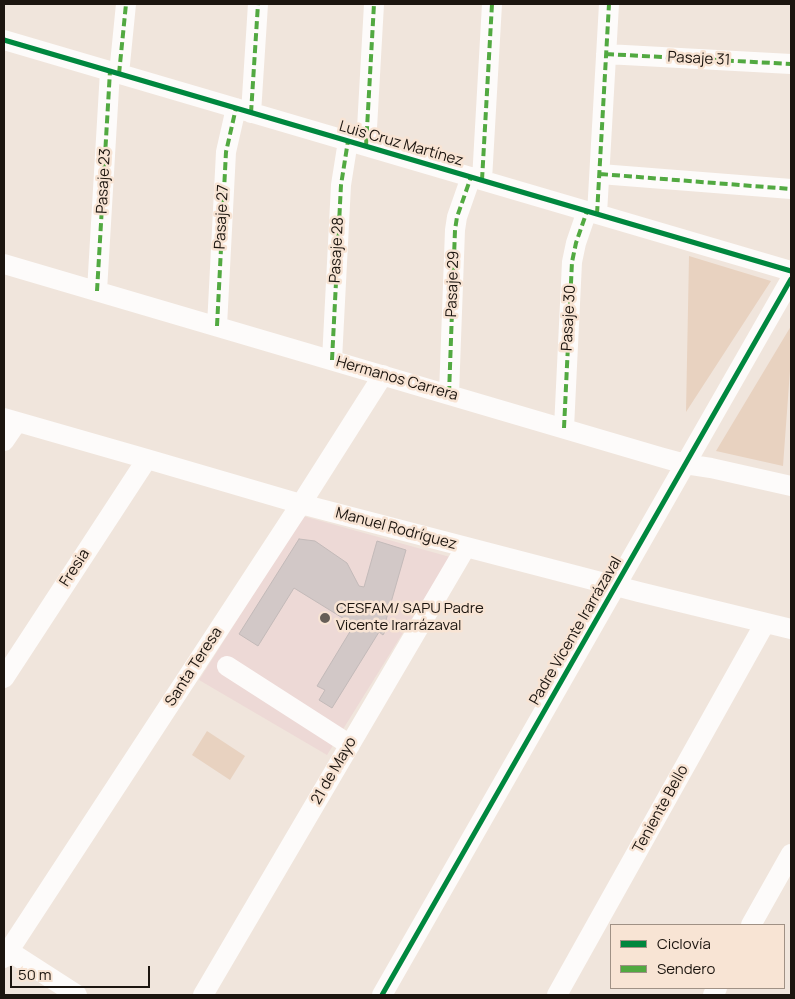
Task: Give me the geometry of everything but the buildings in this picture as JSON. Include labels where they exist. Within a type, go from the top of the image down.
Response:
[{"type":"street","name":"Pasaje 23","points":[[97,291],[115,73],[126,4]]},
{"type":"street","name":"Pasaje 27","points":[[217,326],[226,152],[244,110],[258,4]]},
{"type":"street","name":"Pasaje 28","points":[[332,360],[341,185],[357,144],[374,4]]},
{"type":"street","name":"Pasaje 29","points":[[449,394],[456,217],[477,179],[492,4]]},
{"type":"street","name":"Pasaje 30","points":[[564,428],[572,262],[576,243],[592,213],[600,174],[609,4]]},
{"type":"street","name":"Luis Cruz Martínez","points":[[4,40],[791,271]]},
{"type":"street","name":"Pasaje 31","points":[[606,54],[791,64]]},
{"type":"street","points":[[600,174],[791,189]]},
{"type":"street","name":"Hermanos Carrera","points":[[4,264],[685,464],[791,486]]},
{"type":"street","name":"Padre Vicente Irarrázaval","points":[[382,995],[791,279]]},
{"type":"street","name":"Santa Teresa","points":[[5,952],[301,504],[383,375]]},
{"type":"street","points":[[4,441],[10,420]]},
{"type":"street","name":"Manuel Rodríguez","points":[[10,420],[301,504],[639,592],[791,629]]},
{"type":"street","name":"Fresia","points":[[4,678],[147,458]]},
{"type":"street","name":"21 de Mayo","points":[[203,995],[466,547]]},
{"type":"street","name":"Teniente Bello","points":[[557,995],[765,623]]},
{"type":"street","points":[[227,666],[350,745]]},
{"type":"street","points":[[753,924],[791,854]]},
{"type":"street","points":[[5,952],[77,995]]},
{"type":"shaded area","points":[[689,256],[771,281],[686,412]]},
{"type":"shaded area","points":[[791,326],[791,357],[783,466],[716,451]]},
{"type":"shaded area","name":"CESFAM/ SAPU Padre Vicente Irarrázaval","points":[[303,516],[450,557],[327,755],[199,680]]},
{"type":"shaded area","points":[[207,731],[245,756],[230,780],[192,755]]},
{"type":"marked path","points":[[119,74],[126,4]]},
{"type":"marked path","points":[[251,113],[258,4]]},
{"type":"marked path","points":[[366,146],[374,4]]},
{"type":"marked path","points":[[482,180],[492,4]]},
{"type":"marked path","points":[[597,214],[609,4]]},
{"type":"marked path","points":[[606,54],[791,64]]},
{"type":"marked path","points":[[97,291],[110,71]]},
{"type":"marked path","points":[[217,326],[226,152],[236,108]]},
{"type":"marked path","points":[[332,360],[341,185],[348,141]]},
{"type":"marked path","points":[[600,174],[791,189]]},
{"type":"marked path","points":[[449,394],[455,230],[457,217],[471,177]]},
{"type":"marked path","points":[[564,428],[572,262],[576,243],[587,211]]},
{"type":"cycle path","points":[[4,40],[791,271]]},
{"type":"cycle path","points":[[382,995],[791,279]]},
{"type":"place","name":"CESFAM/ SAPU Padre Vicente Irarrázaval","points":[[325,618]]}]
